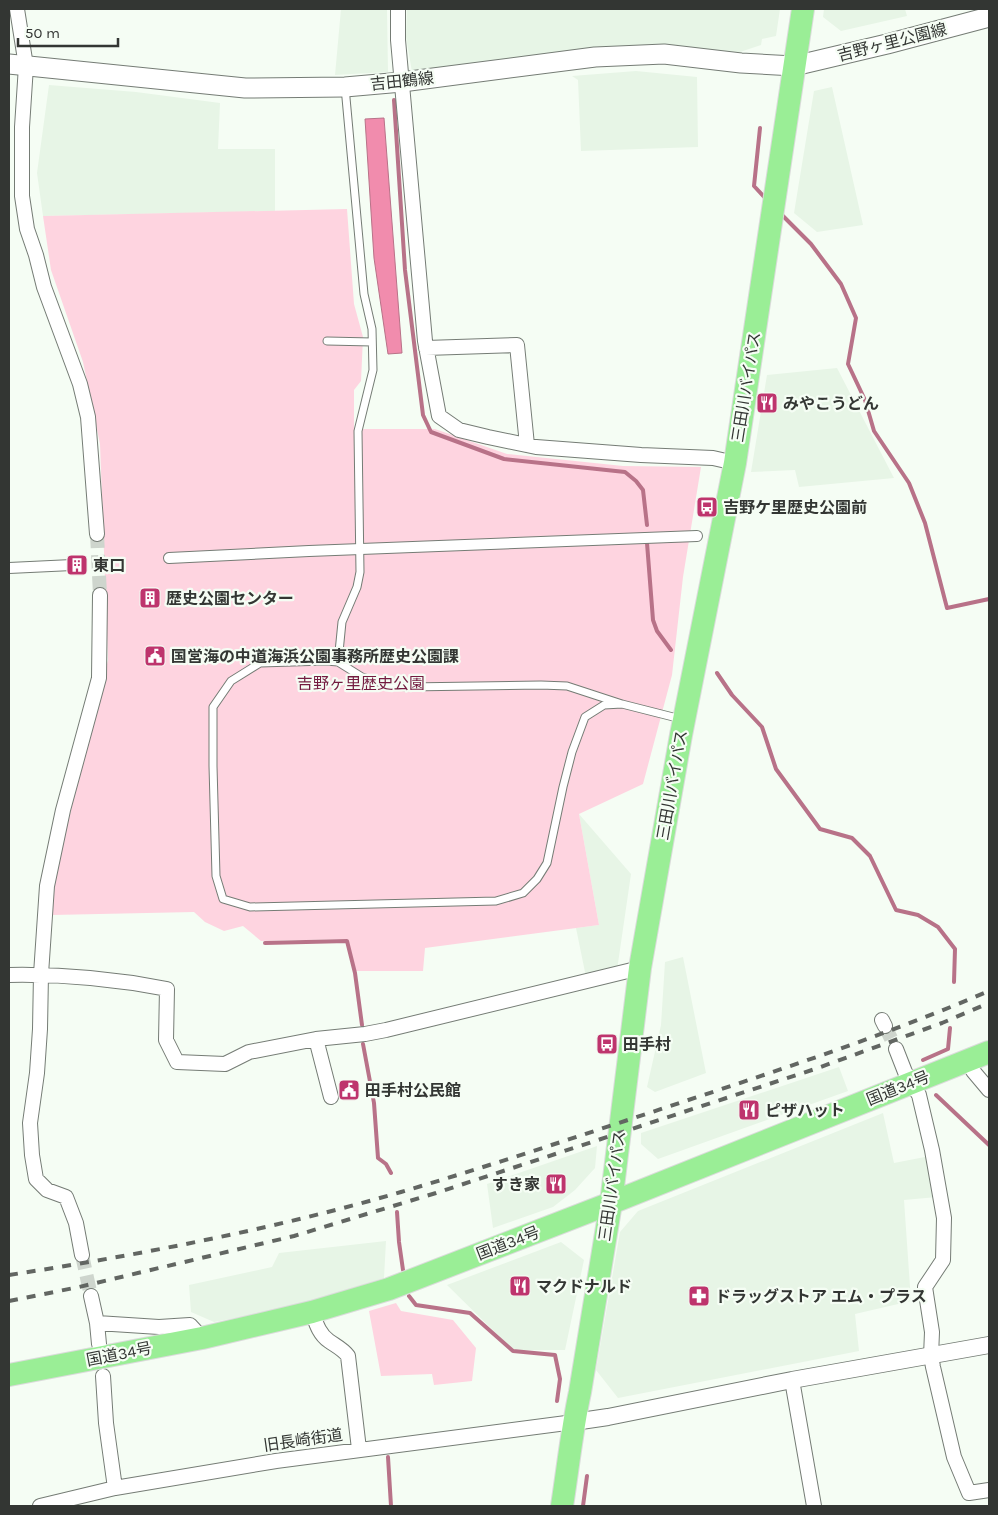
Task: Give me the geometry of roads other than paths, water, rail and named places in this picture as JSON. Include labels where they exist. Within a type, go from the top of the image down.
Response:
[{"type":"highway","name":"三田川バイパス","points":[[562,1506],[574,1422],[611,1203],[640,968],[684,720],[735,463],[803,9]]},
{"type":"highway","name":"国道34号","points":[[9,1375],[202,1338],[312,1312],[389,1289],[611,1203],[989,1052]]},
{"type":"main road","name":"吉野ヶ里公園線","points":[[794,66],[989,17]]},
{"type":"main road","name":"吉田鶴線","points":[[17,65],[245,88],[345,87],[402,82],[595,57],[664,54],[741,64],[794,66]]},
{"type":"street","points":[[16,9],[17,65],[22,127],[22,196],[27,229],[44,287],[80,384],[88,416],[97,534]]},
{"type":"street","points":[[398,9],[398,40],[426,348],[439,416],[459,430],[527,445],[641,455],[713,458],[735,463]]},
{"type":"street","points":[[426,348],[517,345],[527,445]]},
{"type":"street","points":[[169,558],[309,550],[697,536]]},
{"type":"street","points":[[9,568],[72,565]]},
{"type":"street","points":[[82,1255],[76,1223],[66,1197],[47,1190],[36,1179],[30,1123],[37,1073],[47,886],[63,810],[99,678],[100,595]]},
{"type":"street","points":[[9,975],[41,974],[125,981],[167,988],[166,1040],[177,1062],[225,1064],[250,1052],[316,1039],[386,1030],[640,968]]},
{"type":"street","points":[[316,1039],[331,1097]]},
{"type":"street","points":[[896,1049],[905,1072],[919,1095],[932,1150],[944,1218],[943,1260],[925,1286],[932,1332],[931,1356],[954,1457],[969,1493],[989,1490]]},
{"type":"street","points":[[967,1061],[989,1090]]},
{"type":"street","points":[[91,1296],[99,1344]]},
{"type":"street","points":[[312,1312],[318,1328],[327,1340],[343,1350],[348,1356],[359,1449]]},
{"type":"street","points":[[97,1323],[159,1328],[190,1326],[202,1338]]},
{"type":"street","points":[[574,1422],[989,1344]]},
{"type":"street","points":[[103,1376],[106,1423],[115,1488]]},
{"type":"street","points":[[792,1380],[814,1506]]},
{"type":"street","name":"旧長崎街道","points":[[40,1506],[115,1488],[276,1461],[574,1422]]},
{"type":"lane","points":[[338,662],[342,622],[357,587],[360,572],[358,431],[373,370],[372,329],[364,294],[345,87]]},
{"type":"lane","points":[[328,341],[372,342]]},
{"type":"lane","points":[[622,704],[604,705],[585,717],[572,752],[547,863],[537,879],[522,893],[496,901],[250,907],[223,899],[216,876],[213,707],[231,681],[260,663],[338,662],[362,677],[388,685],[420,688],[567,686],[622,704],[684,720]]},
{"type":"waterway","points":[[394,100],[405,270],[423,415],[431,432],[504,459],[625,472],[643,490],[647,525]]},
{"type":"waterway","points":[[760,128],[754,186],[767,200]]},
{"type":"waterway","points":[[781,214],[811,244],[841,284],[856,318],[848,364],[865,400],[874,431],[909,483],[925,523],[947,608],[989,599]]},
{"type":"waterway","points":[[647,543],[653,620],[657,631],[671,650]]},
{"type":"waterway","points":[[717,673],[732,695],[762,727],[776,769],[820,829],[852,838],[870,856],[896,910],[918,915],[938,927],[955,949],[954,982]]},
{"type":"waterway","points":[[265,943],[347,941],[355,973],[362,1025]]},
{"type":"waterway","points":[[923,1060],[948,1049],[950,1028]]},
{"type":"waterway","points":[[363,1044],[374,1103],[378,1158],[386,1164],[391,1173]]},
{"type":"waterway","points":[[936,1095],[989,1145]]},
{"type":"waterway","points":[[397,1212],[403,1270]]},
{"type":"waterway","points":[[409,1296],[416,1305],[470,1313],[513,1351],[555,1355],[560,1379],[557,1401]]},
{"type":"waterway","points":[[388,1457],[391,1506]]},
{"type":"waterway","points":[[583,1506],[587,1476]]},
{"type":"tunnel","points":[[97,534],[100,595]]},
{"type":"tunnel","points":[[885,1026],[896,1049]]},
{"type":"tunnel","points":[[82,1255],[91,1296]]},
{"type":"railway","points":[[9,1275],[206,1240],[304,1218],[401,1192],[524,1154],[776,1071],[862,1041],[989,991]]},
{"type":"railway","points":[[9,1301],[79,1287],[294,1236],[436,1193],[815,1069],[942,1023],[989,1003]]},
{"type":"place","name":"みやこうどん","points":[[767,403]]},
{"type":"place","name":"吉野ケ里歴史公園前","points":[[707,507]]},
{"type":"place","name":"東口","points":[[77,565]]},
{"type":"place","name":"歴史公園センター","points":[[150,598]]},
{"type":"place","name":"国営海の中道海浜公園事務所歴史公園課","points":[[155,656]]},
{"type":"place","name":"田手村","points":[[607,1044]]},
{"type":"place","name":"田手村公民館","points":[[349,1090]]},
{"type":"place","name":"ピザハット","points":[[749,1110]]},
{"type":"place","name":"すき家","points":[[556,1184]]},
{"type":"place","name":"マクドナルド","points":[[520,1286]]},
{"type":"place","name":"ドラッグストア エム・プラス","points":[[699,1296]]},
{"type":"park label","name":"吉野ヶ里歴史公園","points":[[361,683]]}]
